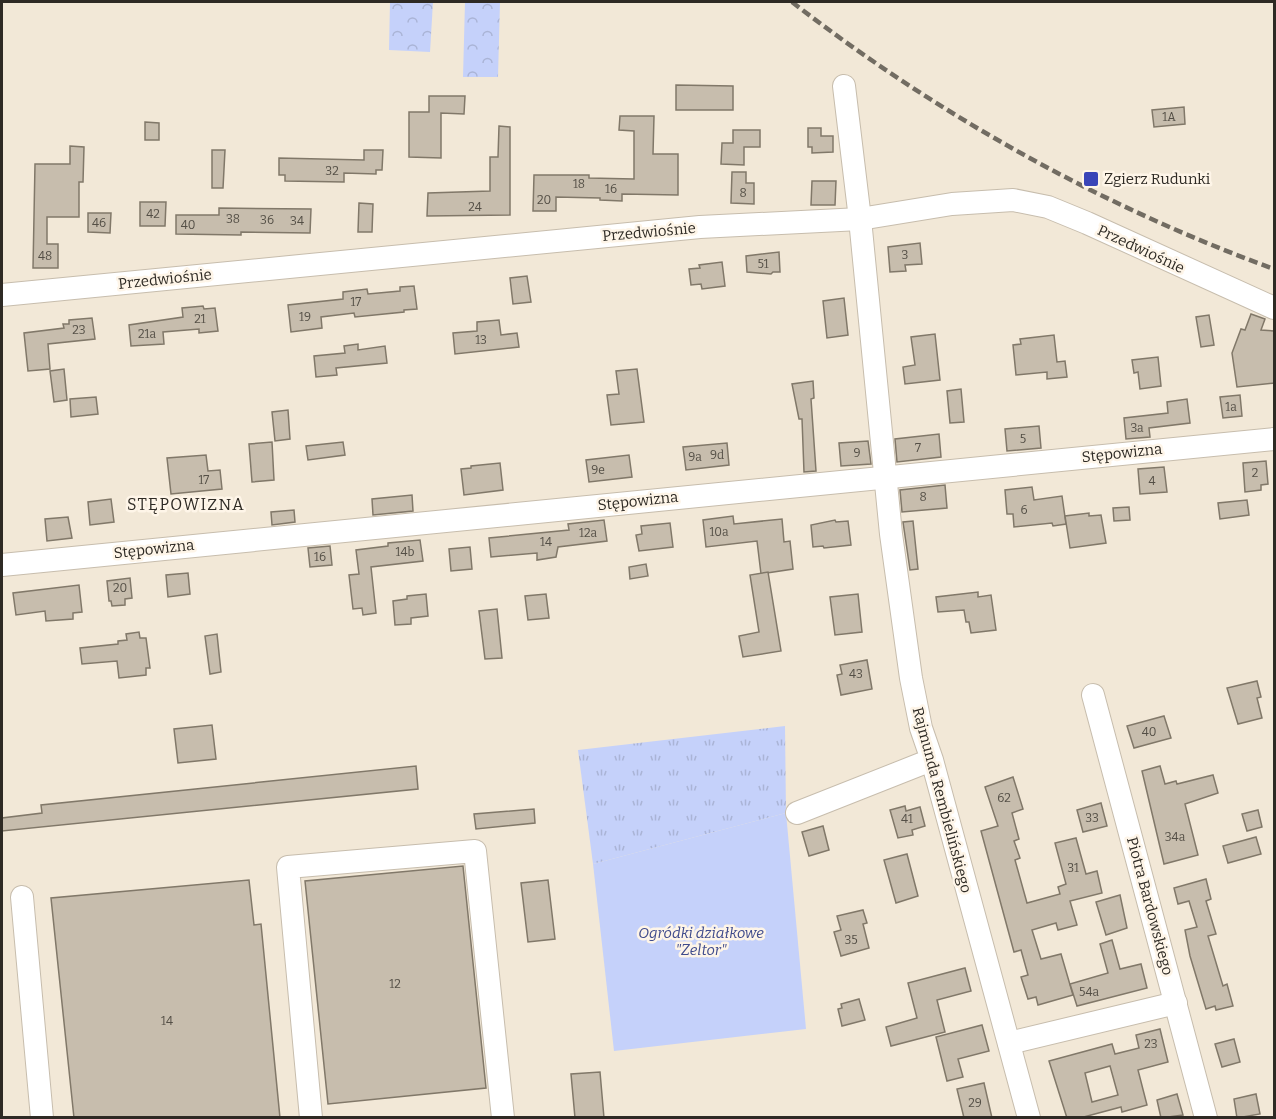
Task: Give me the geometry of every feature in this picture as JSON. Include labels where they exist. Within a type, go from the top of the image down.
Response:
[{"type":"street","name":"Rajmunda Rembielińskiego","points":[[844,87],[861,219],[891,534],[911,678],[921,728],[1029,1118]]},
{"type":"street","name":"Przedwiośnie","points":[[2,295],[700,227],[861,219],[952,204],[1013,200],[1037,204],[1087,223],[1275,308]]},
{"type":"street","name":"Stępowizna","points":[[2,565],[1275,439]]},
{"type":"street","name":"Piotra Bardowskiego","points":[[1093,695],[1206,1118]]},
{"type":"street","points":[[797,813],[921,764],[932,762]]},
{"type":"street","points":[[311,1118],[288,867],[475,851],[503,1118]]},
{"type":"street","points":[[22,897],[42,1118]]},
{"type":"street","points":[[1010,1043],[1176,1003]]},
{"type":"green space","points":[[390,2],[433,2],[430,52],[389,50]]},
{"type":"green space","points":[[465,2],[500,2],[498,77],[463,77]]},
{"type":"green space","points":[[785,726],[786,813],[593,864],[578,750]]},
{"type":"green space","name":"Ogródki działkowe \"Zeltor\"","points":[[786,813],[806,1029],[614,1051],[593,864]]},
{"type":"building","points":[[676,85],[733,86],[733,110],[676,110]]},
{"type":"building","points":[[429,96],[465,96],[464,114],[441,113],[441,158],[409,157],[409,112],[429,112]]},
{"type":"building","points":[[1184,107],[1185,124],[1154,127],[1152,110]]},
{"type":"building","points":[[620,116],[654,116],[653,154],[678,154],[678,195],[622,194],[622,201],[556,197],[556,211],[533,211],[534,175],[589,175],[589,178],[634,179],[634,131],[619,130]]},
{"type":"building","points":[[145,122],[159,123],[159,140],[145,140]]},
{"type":"building","points":[[499,126],[510,127],[510,215],[427,216],[428,193],[490,191],[490,157],[498,157]]},
{"type":"building","points":[[808,128],[821,128],[821,136],[833,136],[833,152],[812,153],[812,147],[808,147]]},
{"type":"building","points":[[733,130],[760,130],[760,147],[744,147],[744,165],[721,164],[722,143],[733,143]]},
{"type":"building","points":[[70,146],[84,147],[83,182],[79,182],[79,217],[47,217],[47,244],[58,244],[58,268],[33,268],[35,164],[70,164]]},
{"type":"building","points":[[212,150],[225,150],[223,188],[212,188]]},
{"type":"building","points":[[364,150],[383,150],[382,170],[376,170],[376,174],[344,173],[344,182],[285,181],[285,175],[279,175],[279,158],[364,160]]},
{"type":"building","points":[[732,172],[746,172],[746,183],[754,183],[754,204],[731,203]]},
{"type":"building","points":[[812,181],[836,181],[835,205],[811,205]]},
{"type":"building","points":[[140,202],[166,202],[165,226],[140,226]]},
{"type":"building","points":[[359,203],[373,204],[372,232],[358,232]]},
{"type":"building","points":[[219,208],[311,209],[310,233],[176,234],[176,215],[219,215]]},
{"type":"building","points":[[88,213],[111,213],[110,233],[88,232]]},
{"type":"building","points":[[920,243],[922,264],[905,265],[906,271],[890,272],[888,247]]},
{"type":"building","points":[[779,252],[780,272],[771,274],[747,272],[746,256]]},
{"type":"building","points":[[722,262],[725,286],[702,289],[701,284],[691,285],[689,269],[700,268],[699,265]]},
{"type":"building","points":[[527,276],[531,302],[513,304],[510,278]]},
{"type":"building","points":[[414,286],[417,309],[355,317],[354,313],[321,317],[322,328],[291,332],[288,305],[343,299],[343,292],[367,289],[368,294],[400,291],[400,287]]},
{"type":"building","points":[[844,298],[848,335],[827,338],[823,301]]},
{"type":"building","points":[[203,306],[204,309],[215,308],[218,331],[199,333],[199,329],[163,332],[164,344],[131,346],[129,325],[183,317],[182,308]]},
{"type":"building","points":[[1251,314],[1265,319],[1261,330],[1275,331],[1275,383],[1237,387],[1232,353],[1241,329],[1245,330]]},
{"type":"building","points":[[1209,315],[1214,345],[1201,347],[1196,317]]},
{"type":"building","points":[[92,318],[95,339],[48,344],[50,369],[28,371],[24,333],[64,328],[63,324],[69,324],[69,320]]},
{"type":"building","points":[[499,320],[501,335],[517,333],[519,347],[455,354],[453,333],[477,331],[477,322]]},
{"type":"building","points":[[935,334],[940,380],[905,384],[903,367],[915,365],[911,337]]},
{"type":"building","points":[[1054,335],[1057,362],[1065,361],[1067,377],[1047,379],[1047,372],[1016,375],[1013,345],[1021,344],[1020,339]]},
{"type":"building","points":[[358,344],[358,350],[385,346],[387,363],[336,368],[337,375],[316,377],[314,356],[345,353],[344,346]]},
{"type":"building","points":[[1158,357],[1161,386],[1140,389],[1138,372],[1134,373],[1132,360]]},
{"type":"building","points":[[64,369],[67,400],[54,402],[50,371]]},
{"type":"building","points":[[637,369],[644,422],[611,425],[607,395],[619,394],[616,371]]},
{"type":"building","points":[[813,381],[814,398],[811,399],[816,471],[804,472],[802,419],[799,419],[792,384]]},
{"type":"building","points":[[961,389],[964,422],[950,423],[947,391]]},
{"type":"building","points":[[1240,395],[1242,416],[1223,418],[1220,397]]},
{"type":"building","points":[[96,397],[98,414],[71,417],[70,399]]},
{"type":"building","points":[[1187,399],[1190,423],[1149,428],[1150,437],[1126,439],[1124,418],[1168,413],[1167,402]]},
{"type":"building","points":[[288,410],[290,439],[275,441],[272,412]]},
{"type":"building","points":[[1039,426],[1041,448],[1007,451],[1005,429]]},
{"type":"building","points":[[939,434],[941,457],[897,462],[895,439]]},
{"type":"building","points":[[868,441],[871,464],[841,466],[839,443]]},
{"type":"building","points":[[272,442],[274,480],[252,482],[249,444]]},
{"type":"building","points":[[343,442],[345,455],[308,460],[306,446]]},
{"type":"building","points":[[727,443],[729,465],[686,470],[683,447]]},
{"type":"building","points":[[206,455],[208,471],[220,470],[222,489],[171,494],[167,458]]},
{"type":"building","points":[[629,455],[632,477],[589,482],[586,460]]},
{"type":"building","points":[[1266,461],[1268,484],[1261,485],[1261,490],[1245,492],[1243,463]]},
{"type":"building","points":[[500,463],[503,490],[464,495],[461,469]]},
{"type":"building","points":[[1164,467],[1167,492],[1140,494],[1138,469]]},
{"type":"building","points":[[945,485],[947,508],[902,512],[900,490]]},
{"type":"building","points":[[1032,487],[1034,500],[1062,496],[1066,524],[1053,526],[1052,523],[1014,527],[1013,514],[1007,514],[1005,490]]},
{"type":"building","points":[[412,495],[413,511],[373,515],[372,499]]},
{"type":"building","points":[[111,499],[114,522],[90,525],[88,502]]},
{"type":"building","points":[[1247,500],[1249,515],[1220,519],[1218,503]]},
{"type":"building","points":[[1129,507],[1130,520],[1114,521],[1113,508]]},
{"type":"building","points":[[294,510],[295,522],[272,525],[271,512]]},
{"type":"building","points":[[1089,513],[1089,516],[1101,515],[1106,543],[1070,548],[1065,516]]},
{"type":"building","points":[[733,516],[734,524],[782,519],[784,542],[790,541],[793,569],[761,574],[757,541],[706,547],[703,520]]},
{"type":"building","points":[[68,517],[72,538],[47,541],[45,519]]},
{"type":"building","points":[[604,520],[607,541],[558,547],[556,557],[537,560],[537,553],[491,557],[489,538],[569,530],[568,524]]},
{"type":"building","points":[[835,520],[836,522],[848,521],[851,545],[813,547],[811,525]]},
{"type":"building","points":[[913,521],[918,569],[910,570],[903,522]]},
{"type":"building","points":[[670,523],[673,547],[639,551],[636,535],[642,534],[641,526]]},
{"type":"building","points":[[420,540],[423,561],[371,567],[376,613],[363,615],[362,608],[353,609],[349,575],[359,574],[356,550],[388,546],[388,543]]},
{"type":"building","points":[[330,546],[332,565],[310,567],[308,548]]},
{"type":"building","points":[[470,547],[472,569],[451,571],[449,549]]},
{"type":"building","points":[[646,564],[648,576],[630,579],[629,567]]},
{"type":"building","points":[[768,572],[781,651],[743,657],[739,636],[759,632],[750,575]]},
{"type":"building","points":[[188,573],[190,594],[168,597],[166,575]]},
{"type":"building","points":[[130,578],[132,598],[125,599],[125,605],[112,606],[109,601],[107,581]]},
{"type":"building","points":[[79,585],[82,612],[73,613],[73,619],[46,621],[45,611],[16,615],[13,593]]},
{"type":"building","points":[[978,592],[978,597],[991,595],[996,630],[971,633],[964,610],[938,612],[936,597]]},
{"type":"building","points":[[426,594],[428,616],[411,618],[411,624],[395,625],[393,601],[407,599],[407,596]]},
{"type":"building","points":[[546,594],[549,618],[528,620],[525,596]]},
{"type":"building","points":[[858,594],[862,632],[835,635],[830,597]]},
{"type":"building","points":[[497,609],[502,658],[485,659],[479,611]]},
{"type":"building","points":[[139,632],[140,638],[146,638],[150,668],[146,668],[146,675],[119,678],[117,661],[82,664],[80,648],[118,644],[118,641],[127,640],[126,634]]},
{"type":"building","points":[[217,634],[221,672],[210,674],[205,636]]},
{"type":"building","points":[[867,660],[872,689],[841,695],[837,675],[842,674],[840,665]]},
{"type":"building","points":[[1257,681],[1261,697],[1257,698],[1262,718],[1238,724],[1227,688]]},
{"type":"building","points":[[1164,716],[1171,738],[1134,748],[1127,726]]},
{"type":"building","points":[[212,725],[216,759],[178,763],[174,729]]},
{"type":"building","points":[[416,766],[418,789],[2,831],[2,818],[42,813],[41,805]]},
{"type":"building","points":[[1160,766],[1165,784],[1176,781],[1177,784],[1213,775],[1218,793],[1185,804],[1198,855],[1164,864],[1142,771]]},
{"type":"building","points":[[1013,777],[1023,809],[1012,813],[1019,839],[1014,841],[1020,858],[1015,860],[1027,903],[1060,894],[1058,887],[1066,884],[1055,843],[1076,838],[1086,874],[1097,871],[1102,893],[1070,901],[1077,925],[1058,930],[1056,923],[1032,930],[1041,959],[1061,954],[1073,995],[1038,1005],[1036,997],[1028,999],[1021,977],[1028,975],[1021,950],[1014,952],[981,831],[998,826],[985,787]]},
{"type":"building","points":[[1101,803],[1107,826],[1083,832],[1077,810]]},
{"type":"building","points":[[905,806],[906,811],[920,807],[925,826],[912,830],[913,835],[898,838],[890,810]]},
{"type":"building","points":[[534,809],[535,823],[476,829],[474,814]]},
{"type":"building","points":[[1258,810],[1262,827],[1247,831],[1242,814]]},
{"type":"building","points":[[823,826],[829,850],[809,856],[802,832]]},
{"type":"building","points":[[1256,837],[1261,854],[1228,863],[1223,846]]},
{"type":"building","points":[[907,854],[918,896],[896,903],[884,860]]},
{"type":"building","points":[[463,866],[486,1088],[328,1104],[305,881]]},
{"type":"building","points":[[1206,879],[1211,899],[1206,901],[1216,934],[1208,936],[1223,986],[1227,984],[1233,1006],[1216,1010],[1215,1006],[1206,1009],[1190,956],[1185,930],[1197,927],[1189,901],[1178,904],[1174,888]]},
{"type":"building","points":[[249,880],[254,925],[261,924],[280,1118],[74,1118],[51,898]]},
{"type":"building","points":[[548,880],[555,939],[528,942],[521,883]]},
{"type":"building","points":[[1120,895],[1127,928],[1106,935],[1096,902]]},
{"type":"building","points":[[863,910],[867,923],[863,924],[869,948],[841,956],[834,932],[841,930],[837,916]]},
{"type":"building","points":[[1112,940],[1120,969],[1141,964],[1147,988],[1077,1006],[1070,984],[1108,973],[1100,944]]},
{"type":"building","points":[[965,968],[971,991],[937,1000],[945,1032],[891,1046],[886,1027],[917,1018],[908,983]]},
{"type":"building","points":[[859,999],[865,1020],[842,1026],[838,1009],[842,1008],[841,1004]]},
{"type":"building","points":[[982,1025],[989,1051],[958,1059],[963,1077],[947,1081],[936,1037]]},
{"type":"building","points":[[1160,1029],[1168,1062],[1138,1070],[1147,1105],[1122,1112],[1121,1107],[1080,1118],[1067,1118],[1049,1061],[1112,1044],[1115,1054],[1139,1048],[1136,1035]],"holes":[[[1110,1066],[1118,1095],[1092,1102],[1085,1073]]]},
{"type":"building","points":[[1234,1039],[1240,1062],[1222,1067],[1215,1044]]},
{"type":"building","points":[[600,1072],[604,1118],[575,1118],[571,1074]]},
{"type":"building","points":[[984,1083],[992,1118],[964,1118],[957,1089]]},
{"type":"building","points":[[1177,1094],[1183,1115],[1161,1118],[1157,1100]]},
{"type":"building","points":[[1256,1094],[1260,1114],[1237,1118],[1234,1099]]},
{"type":"railway","points":[[792,2],[905,83],[963,120],[1023,154],[1146,217],[1274,269]]},
{"type":"place","name":"Zgierz Rudunki","points":[[1091,179]]},
{"type":"district","name":"STĘPOWIZNA","points":[[186,504]]}]
